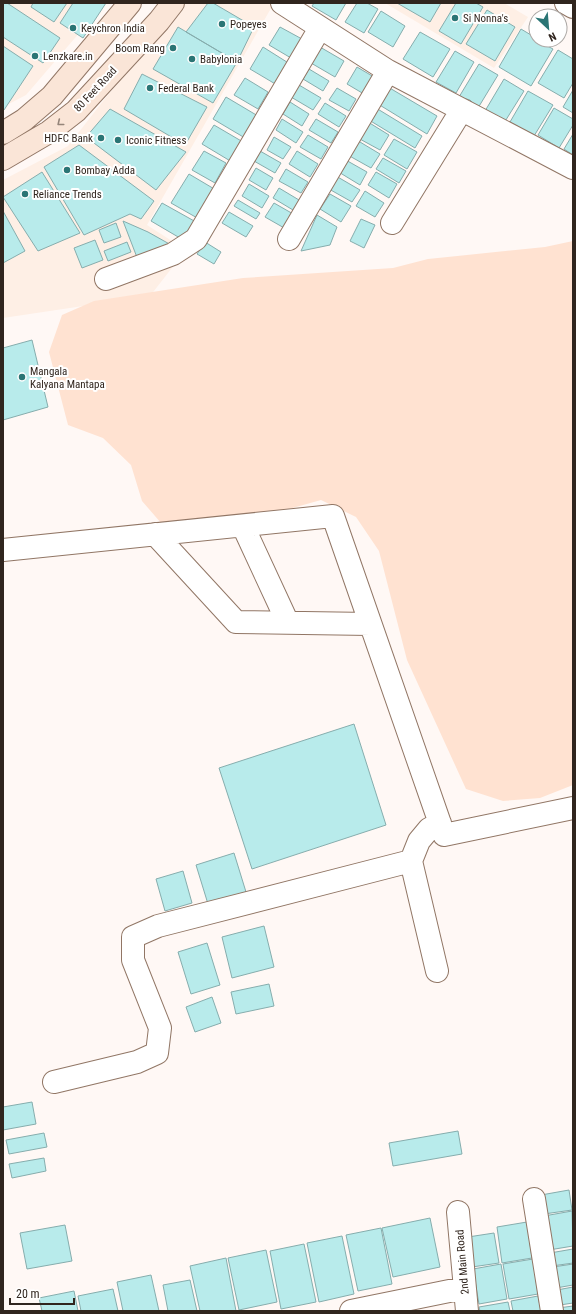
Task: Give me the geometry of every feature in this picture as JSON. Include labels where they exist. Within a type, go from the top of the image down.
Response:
[{"type":"main road","points":[[3,133],[24,120],[52,96],[130,3]]},
{"type":"main road","name":"80 Feet Road","points":[[3,159],[49,132],[76,111],[159,21],[173,3]]},
{"type":"street","points":[[282,3],[388,71],[461,111],[573,168]]},
{"type":"street","points":[[566,3],[573,8]]},
{"type":"street","points":[[106,279],[173,254],[196,239],[320,28]]},
{"type":"street","points":[[289,239],[388,71]]},
{"type":"street","points":[[392,223],[461,111]]},
{"type":"street","points":[[3,550],[333,516],[444,835],[573,808]]},
{"type":"street","points":[[243,526],[287,621]]},
{"type":"street","points":[[155,534],[236,622],[287,621],[370,624]]},
{"type":"street","points":[[437,972],[411,861],[419,841],[429,829],[440,823]]},
{"type":"street","points":[[54,1082],[137,1062],[157,1053],[160,1028],[133,960],[133,937],[158,926],[411,861]]},
{"type":"street","points":[[534,1199],[552,1311]]},
{"type":"street","name":"2nd Main Road","points":[[458,1212],[467,1311]]},
{"type":"street","points":[[350,1311],[464,1288]]},
{"type":"shaded area","points":[[3,3],[105,3],[26,95],[3,107]]},
{"type":"shaded area","points":[[185,3],[274,3],[147,225],[186,250],[150,296],[3,318],[3,180],[68,146],[107,96]]},
{"type":"shaded area","points":[[385,3],[504,3],[528,17],[494,68]]},
{"type":"shaded area","points":[[573,241],[573,785],[540,798],[503,801],[466,789],[407,660],[379,551],[356,517],[321,500],[207,532],[168,531],[142,501],[131,465],[103,438],[68,425],[49,352],[62,315],[94,301],[243,278],[393,268],[428,259],[545,247]]},
{"type":"building","points":[[3,3],[7,3],[60,38],[43,63],[3,37]]},
{"type":"building","points":[[33,3],[67,3],[54,22],[31,7]]},
{"type":"building","points":[[73,3],[106,3],[83,38],[60,23]]},
{"type":"building","points":[[208,3],[213,3],[254,27],[237,62],[186,32]]},
{"type":"building","points":[[314,3],[346,3],[336,20],[312,6]]},
{"type":"building","points":[[357,3],[367,3],[378,9],[364,33],[345,22]]},
{"type":"building","points":[[397,3],[441,3],[430,22]]},
{"type":"building","points":[[456,3],[476,3],[483,7],[461,44],[439,31]]},
{"type":"building","points":[[487,10],[515,27],[495,61],[466,44]]},
{"type":"building","points":[[381,11],[405,26],[393,47],[368,32]]},
{"type":"building","points":[[178,27],[237,62],[213,103],[153,69]]},
{"type":"building","points":[[280,27],[302,39],[291,58],[269,45]]},
{"type":"building","points":[[521,29],[528,33],[528,48],[553,49],[531,86],[499,67]]},
{"type":"building","points":[[420,32],[450,49],[433,77],[403,59]]},
{"type":"building","points":[[3,46],[33,66],[4,110],[3,109]]},
{"type":"building","points":[[263,47],[290,64],[277,85],[250,69]]},
{"type":"building","points":[[320,47],[344,61],[335,77],[311,63]]},
{"type":"building","points":[[558,50],[573,59],[573,83],[564,98],[538,83]]},
{"type":"building","points":[[455,51],[474,62],[456,93],[436,82]]},
{"type":"building","points":[[479,64],[498,75],[478,108],[470,100],[459,97]]},
{"type":"building","points":[[357,67],[379,80],[369,97],[347,84]]},
{"type":"building","points":[[309,69],[329,81],[323,91],[303,79]]},
{"type":"building","points":[[142,74],[207,107],[185,145],[124,109]]},
{"type":"building","points":[[245,78],[268,92],[258,109],[234,95]]},
{"type":"building","points":[[504,79],[524,91],[504,123],[485,111]]},
{"type":"building","points":[[299,85],[321,98],[313,110],[291,97]]},
{"type":"building","points":[[388,87],[437,116],[427,134],[378,104]]},
{"type":"building","points":[[337,88],[356,99],[349,111],[329,100]]},
{"type":"building","points":[[573,90],[573,113],[563,107]]},
{"type":"building","points":[[528,91],[553,105],[534,136],[510,122]]},
{"type":"building","points":[[226,97],[258,116],[245,138],[213,119]]},
{"type":"building","points":[[290,102],[309,114],[302,126],[283,114]]},
{"type":"building","points":[[325,103],[346,116],[339,127],[318,114]]},
{"type":"building","points":[[376,108],[422,136],[415,148],[369,120]]},
{"type":"building","points":[[554,108],[573,119],[573,125],[559,148],[538,135]]},
{"type":"building","points":[[110,109],[186,152],[156,190],[86,137]]},
{"type":"building","points":[[282,119],[303,132],[296,143],[276,130]]},
{"type":"building","points":[[316,119],[338,132],[331,143],[309,130]]},
{"type":"building","points":[[368,122],[389,135],[380,150],[358,138]]},
{"type":"building","points":[[214,125],[243,142],[232,162],[202,144]]},
{"type":"building","points":[[573,134],[573,155],[564,149]]},
{"type":"building","points":[[308,135],[328,147],[321,159],[300,147]]},
{"type":"building","points":[[274,137],[291,147],[283,159],[267,150]]},
{"type":"building","points":[[355,139],[380,154],[371,168],[346,154]]},
{"type":"building","points":[[394,139],[417,152],[407,169],[384,155]]},
{"type":"building","points":[[79,145],[154,201],[141,219],[130,214],[84,235],[44,167]]},
{"type":"building","points":[[204,151],[226,163],[215,183],[192,170]]},
{"type":"building","points":[[260,151],[281,163],[275,173],[254,161]]},
{"type":"building","points":[[297,151],[318,164],[310,177],[289,164]]},
{"type":"building","points":[[383,158],[406,171],[399,183],[376,169]]},
{"type":"building","points":[[344,159],[367,172],[360,185],[337,171]]},
{"type":"building","points":[[256,168],[273,178],[266,190],[249,180]]},
{"type":"building","points":[[286,169],[308,182],[301,193],[279,181]]},
{"type":"building","points":[[42,172],[80,233],[38,251],[3,197]]},
{"type":"building","points":[[376,172],[397,184],[389,198],[368,185]]},
{"type":"building","points":[[189,174],[216,190],[199,219],[171,203]]},
{"type":"building","points":[[336,176],[360,190],[352,202],[329,189]]},
{"type":"building","points":[[249,184],[269,196],[262,208],[242,196]]},
{"type":"building","points":[[279,188],[304,203],[298,213],[273,198]]},
{"type":"building","points":[[365,191],[384,203],[375,217],[356,206]]},
{"type":"building","points":[[330,194],[351,206],[341,222],[320,209]]},
{"type":"building","points":[[238,200],[260,213],[256,219],[234,206]]},
{"type":"building","points":[[162,203],[196,222],[185,241],[151,221]]},
{"type":"building","points":[[274,203],[295,215],[286,229],[265,217]]},
{"type":"building","points":[[3,211],[25,251],[3,263]]},
{"type":"building","points":[[229,212],[253,226],[246,237],[222,223]]},
{"type":"building","points":[[317,215],[337,227],[330,245],[301,251]]},
{"type":"building","points":[[361,219],[375,225],[364,248],[350,241]]},
{"type":"building","points":[[123,221],[148,232],[173,246],[138,260]]},
{"type":"building","points":[[116,223],[121,237],[104,243],[99,230]]},
{"type":"building","points":[[95,240],[103,260],[82,268],[74,248]]},
{"type":"building","points":[[127,242],[131,252],[108,261],[104,251]]},
{"type":"building","points":[[205,242],[221,252],[214,264],[197,254]]},
{"type":"building","name":"Mangala Kalyana Mantapa","points":[[32,340],[48,407],[3,420],[3,348]]},
{"type":"building","points":[[354,724],[386,825],[252,869],[219,768]]},
{"type":"building","points":[[234,853],[246,892],[208,904],[196,865]]},
{"type":"building","points":[[183,871],[192,903],[165,911],[156,879]]},
{"type":"building","points":[[264,926],[274,967],[232,978],[222,937]]},
{"type":"building","points":[[207,943],[220,985],[191,994],[178,952]]},
{"type":"building","points":[[269,984],[274,1006],[236,1014],[231,992]]},
{"type":"building","points":[[212,997],[221,1023],[195,1032],[186,1007]]},
{"type":"building","points":[[32,1102],[36,1124],[3,1130],[3,1107]]},
{"type":"building","points":[[458,1131],[462,1154],[393,1166],[389,1143]]},
{"type":"building","points":[[44,1133],[47,1147],[9,1154],[6,1140]]},
{"type":"building","points":[[44,1158],[46,1171],[12,1178],[9,1164]]},
{"type":"building","points":[[569,1190],[572,1210],[544,1214],[541,1195]]},
{"type":"building","points":[[572,1211],[573,1246],[549,1250],[544,1216]]},
{"type":"building","points":[[430,1218],[440,1267],[393,1277],[382,1228]]},
{"type":"building","points":[[527,1222],[532,1258],[502,1263],[497,1227]]},
{"type":"building","points":[[65,1225],[72,1261],[27,1269],[20,1233]]},
{"type":"building","points":[[381,1228],[392,1284],[358,1291],[346,1235]]},
{"type":"building","points":[[494,1233],[499,1263],[472,1267],[468,1237]]},
{"type":"building","points":[[342,1236],[354,1294],[319,1302],[307,1243]]},
{"type":"building","points":[[304,1244],[316,1302],[281,1309],[270,1251]]},
{"type":"building","points":[[573,1249],[573,1263],[552,1266],[550,1253]]},
{"type":"building","points":[[266,1250],[277,1302],[239,1310],[228,1258]]},
{"type":"building","points":[[226,1258],[236,1311],[200,1311],[190,1266]]},
{"type":"building","points":[[533,1259],[538,1294],[509,1299],[503,1264]]},
{"type":"building","points":[[501,1264],[507,1299],[479,1304],[473,1269]]},
{"type":"building","points":[[573,1264],[573,1285],[556,1288],[553,1267]]},
{"type":"building","points":[[151,1275],[159,1311],[123,1311],[117,1282]]},
{"type":"building","points":[[190,1280],[197,1311],[168,1311],[163,1285]]},
{"type":"building","points":[[573,1287],[573,1303],[560,1305],[557,1290]]},
{"type":"building","points":[[113,1289],[118,1311],[81,1311],[78,1296]]},
{"type":"building","points":[[74,1291],[78,1311],[42,1311],[39,1298]]},
{"type":"building","points":[[538,1296],[541,1311],[513,1311],[511,1301]]},
{"type":"building","points":[[508,1302],[510,1311],[480,1311],[479,1307]]},
{"type":"building","points":[[573,1306],[573,1311],[558,1311],[558,1308]]},
{"type":"place","name":"Si Nonna's","points":[[455,18]]},
{"type":"place","name":"Popeyes","points":[[222,24]]},
{"type":"place","name":"Keychron India","points":[[73,28]]},
{"type":"place","name":"Boom Rang","points":[[173,48]]},
{"type":"place","name":"Lenzkare.in","points":[[35,56]]},
{"type":"place","name":"Babylonia","points":[[192,59]]},
{"type":"place","name":"Federal Bank","points":[[150,88]]},
{"type":"place","name":"HDFC Bank","points":[[101,138]]},
{"type":"place","name":"Iconic Fitness","points":[[118,140]]},
{"type":"place","name":"Bombay Adda","points":[[67,170]]},
{"type":"place","name":"Reliance Trends","points":[[25,194]]},
{"type":"place","name":"Mangala Kalyana Mantapa","points":[[22,377]]}]
